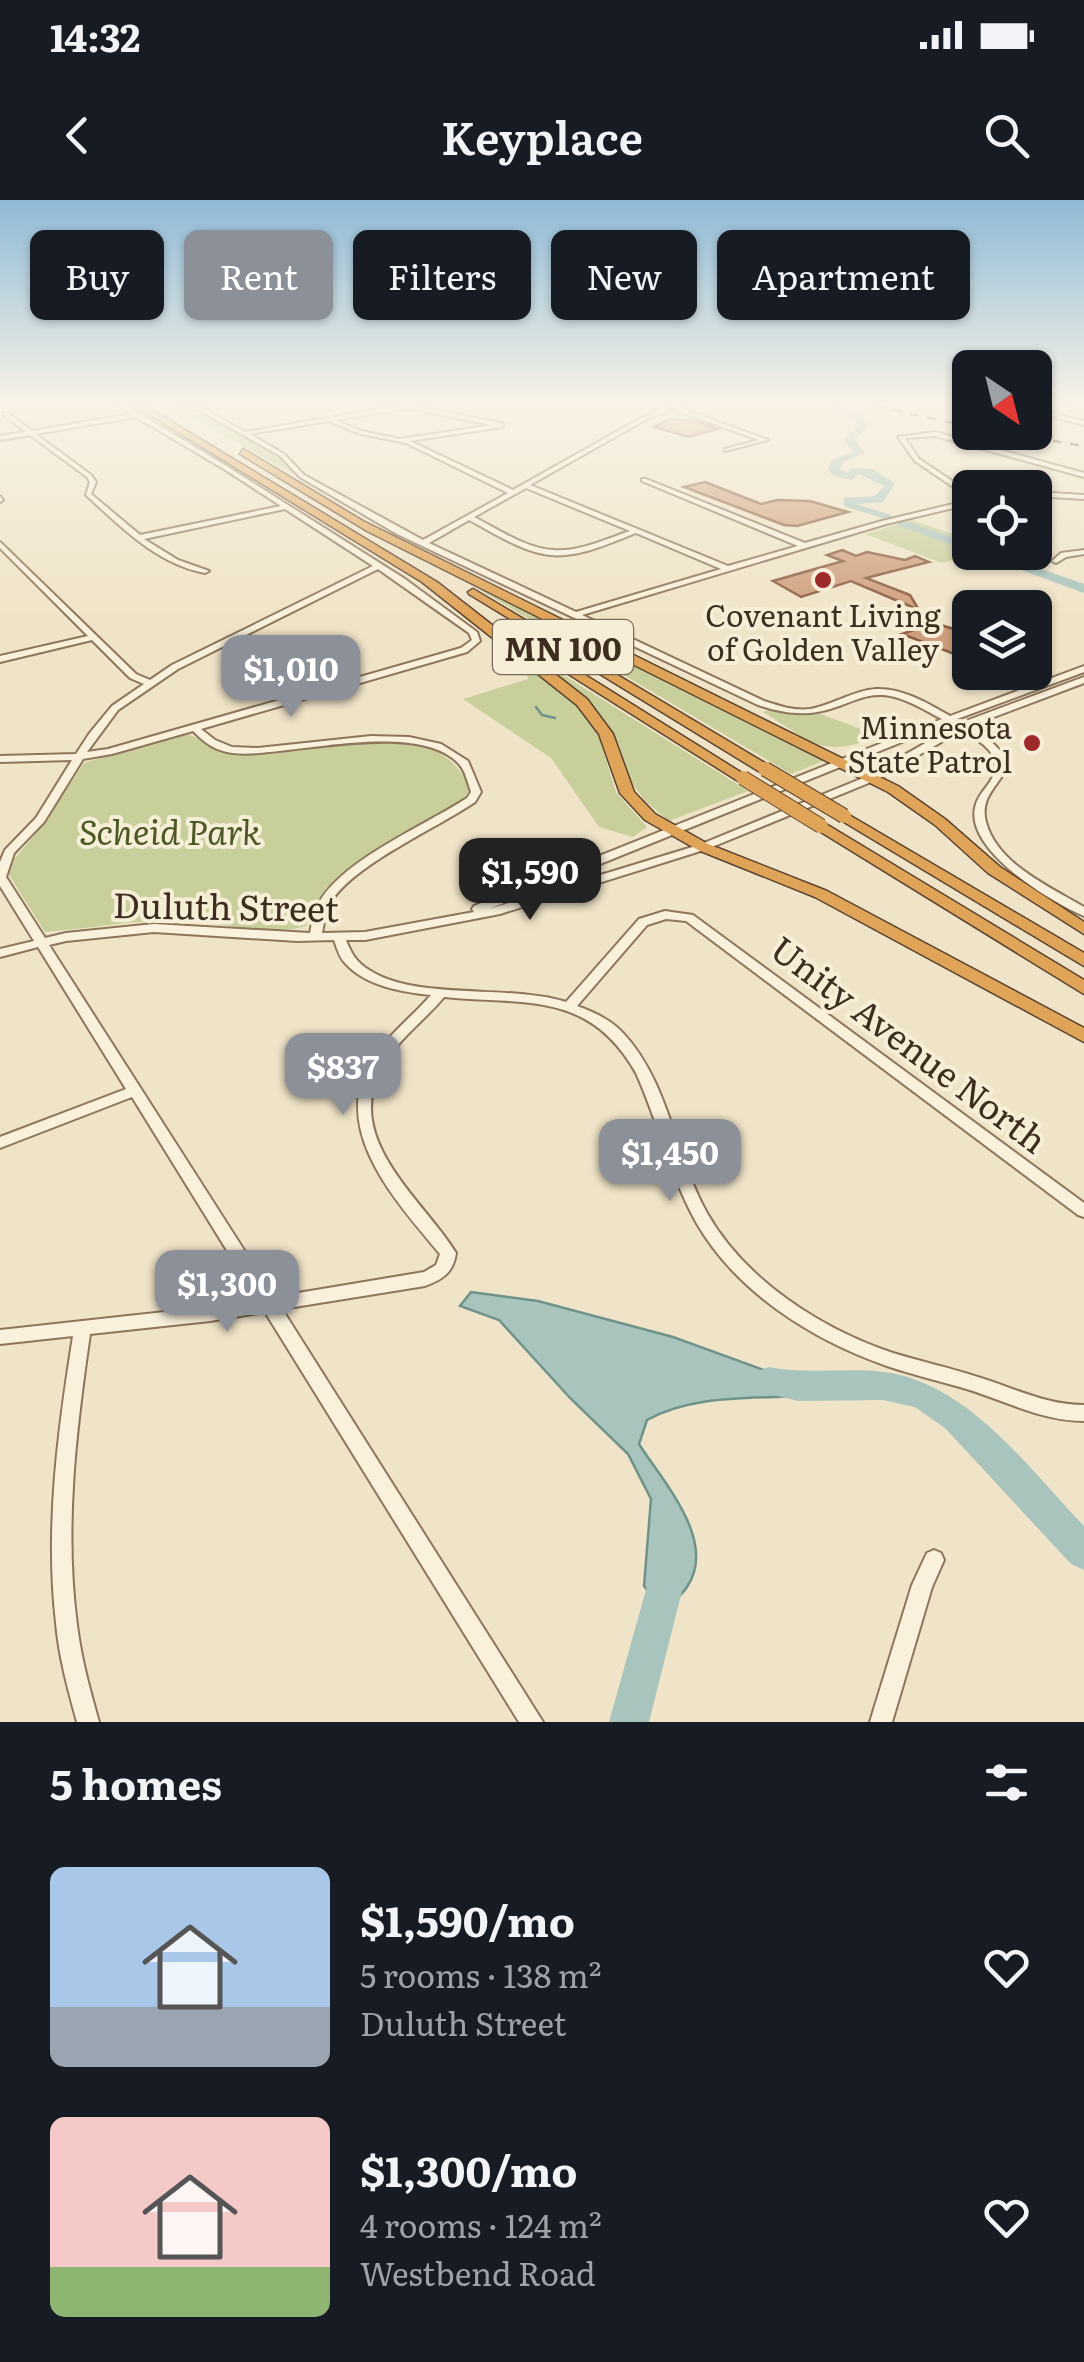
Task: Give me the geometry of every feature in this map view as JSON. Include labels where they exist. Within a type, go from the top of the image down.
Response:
[{"type":"highway","name":"MN 100","points":[[254,473],[1084,988]]},
{"type":"highway","name":"MN 100","points":[[276,473],[1084,961]]},
{"type":"highway","points":[[361,523],[483,586],[591,631],[759,712],[791,736],[925,810],[994,870],[1084,929]]},
{"type":"highway","points":[[426,580],[582,702],[606,734],[628,792],[650,817],[703,847],[821,894],[1084,1036]]},
{"type":"street","points":[[84,473],[93,482],[88,494],[180,566],[204,571]]},
{"type":"street","points":[[0,759],[80,756],[464,650],[476,641],[468,629],[378,566],[231,473]]},
{"type":"street","points":[[299,473],[422,543],[778,709],[812,711],[886,691],[962,726],[989,743],[1002,760],[980,805],[980,821],[988,838],[1017,868],[1084,912]]},
{"type":"street","points":[[473,473],[514,492]]},
{"type":"street","points":[[422,543],[551,473]]},
{"type":"street","points":[[644,480],[806,546]]},
{"type":"street","points":[[528,486],[729,569]]},
{"type":"street","points":[[1052,495],[1084,497]]},
{"type":"street","points":[[575,616],[952,503]]},
{"type":"street","points":[[142,538],[286,507]]},
{"type":"street","points":[[469,517],[550,556],[572,554],[636,531]]},
{"type":"street","points":[[0,544],[134,676],[148,682]]},
{"type":"street","points":[[1056,561],[1064,555],[1084,552]]},
{"type":"street","points":[[378,566],[148,682],[102,722],[40,820],[9,852],[0,878],[532,1722]]},
{"type":"street","points":[[0,660],[93,637]]},
{"type":"street","name":"Duluth Street","points":[[453,920],[947,719],[1084,669]]},
{"type":"street","name":"Duluth Street","points":[[0,953],[40,942],[154,928],[315,937],[388,933],[513,906],[703,847],[872,778],[962,726],[1084,680]]},
{"type":"street","points":[[194,727],[216,746],[240,751],[359,738],[406,740],[446,752],[471,776],[476,788],[471,800],[401,842],[332,893],[322,910],[315,937]]},
{"type":"street","name":"Unity Avenue North","points":[[569,1007],[643,922],[676,915],[699,923],[1084,1211]]},
{"type":"street","points":[[339,937],[346,958],[378,979],[439,994],[534,998],[569,1007],[600,1021],[630,1050],[704,1221],[758,1285],[795,1314],[886,1358],[1060,1414],[1084,1413]]},
{"type":"street","points":[[0,1337],[269,1304],[425,1280],[440,1274],[448,1252],[384,1168],[372,1142],[365,1091],[382,1056],[414,1026],[439,994]]},
{"type":"street","points":[[0,1144],[134,1091]]},
{"type":"street","points":[[83,1327],[64,1449],[62,1574],[66,1632],[88,1722]]},
{"type":"street","points":[[881,1722],[922,1585],[934,1560]]},
{"type":"green space","points":[[912,520],[952,534],[952,560],[942,563],[865,534]]},
{"type":"green space","points":[[480,590],[826,760],[791,774]]},
{"type":"green space","points":[[522,649],[748,791],[669,821],[645,801],[631,782],[615,743]]},
{"type":"green space","points":[[525,664],[567,693],[595,724],[616,792],[647,827],[633,837],[599,827],[551,758],[463,699],[528,679]]},
{"type":"green space","points":[[763,712],[818,713],[880,736],[830,747],[807,739]]},
{"type":"green space","name":"Scheid Park","points":[[183,734],[240,754],[399,741],[429,748],[453,763],[470,789],[461,802],[403,835],[328,889],[306,926],[275,930],[176,920],[45,932],[9,875],[10,864],[40,829],[84,763]]},
{"type":"water","points":[[471,1292],[538,1301],[673,1337],[797,1382],[798,1396],[702,1402],[647,1420],[639,1444],[684,1512],[696,1551],[695,1569],[687,1587],[664,1610],[644,1586],[651,1499],[628,1454],[499,1320],[460,1306]]},
{"type":"building","points":[[705,482],[761,504],[777,500],[810,501],[848,512],[797,526],[784,525],[684,487]]},
{"type":"building","name":"Covenant Living of Golden Valley","points":[[842,550],[856,556],[867,552],[905,560],[915,556],[929,562],[866,578],[910,595],[919,610],[851,581],[801,597],[773,581],[843,561],[827,555]]},
{"type":"building","points":[[934,623],[952,628],[952,653],[902,634]]},
{"type":"waterway","points":[[836,473],[851,477],[854,473]]},
{"type":"waterway","points":[[871,473],[891,485],[879,499],[848,501],[850,506],[887,518]]},
{"type":"waterway","points":[[902,522],[952,541]]},
{"type":"waterway","points":[[1030,570],[1084,589]]},
{"type":"waterway","points":[[536,707],[542,715],[555,718]]},
{"type":"waterway","points":[[769,1381],[798,1387],[883,1386],[923,1395],[957,1418],[1084,1552]]},
{"type":"waterway","points":[[629,1722],[667,1579]]},
{"type":"place","name":"Covenant Living of Golden Valley","points":[[823,580]]},
{"type":"place","name":"Minnesota State Patrol","points":[[1032,743]]}]
